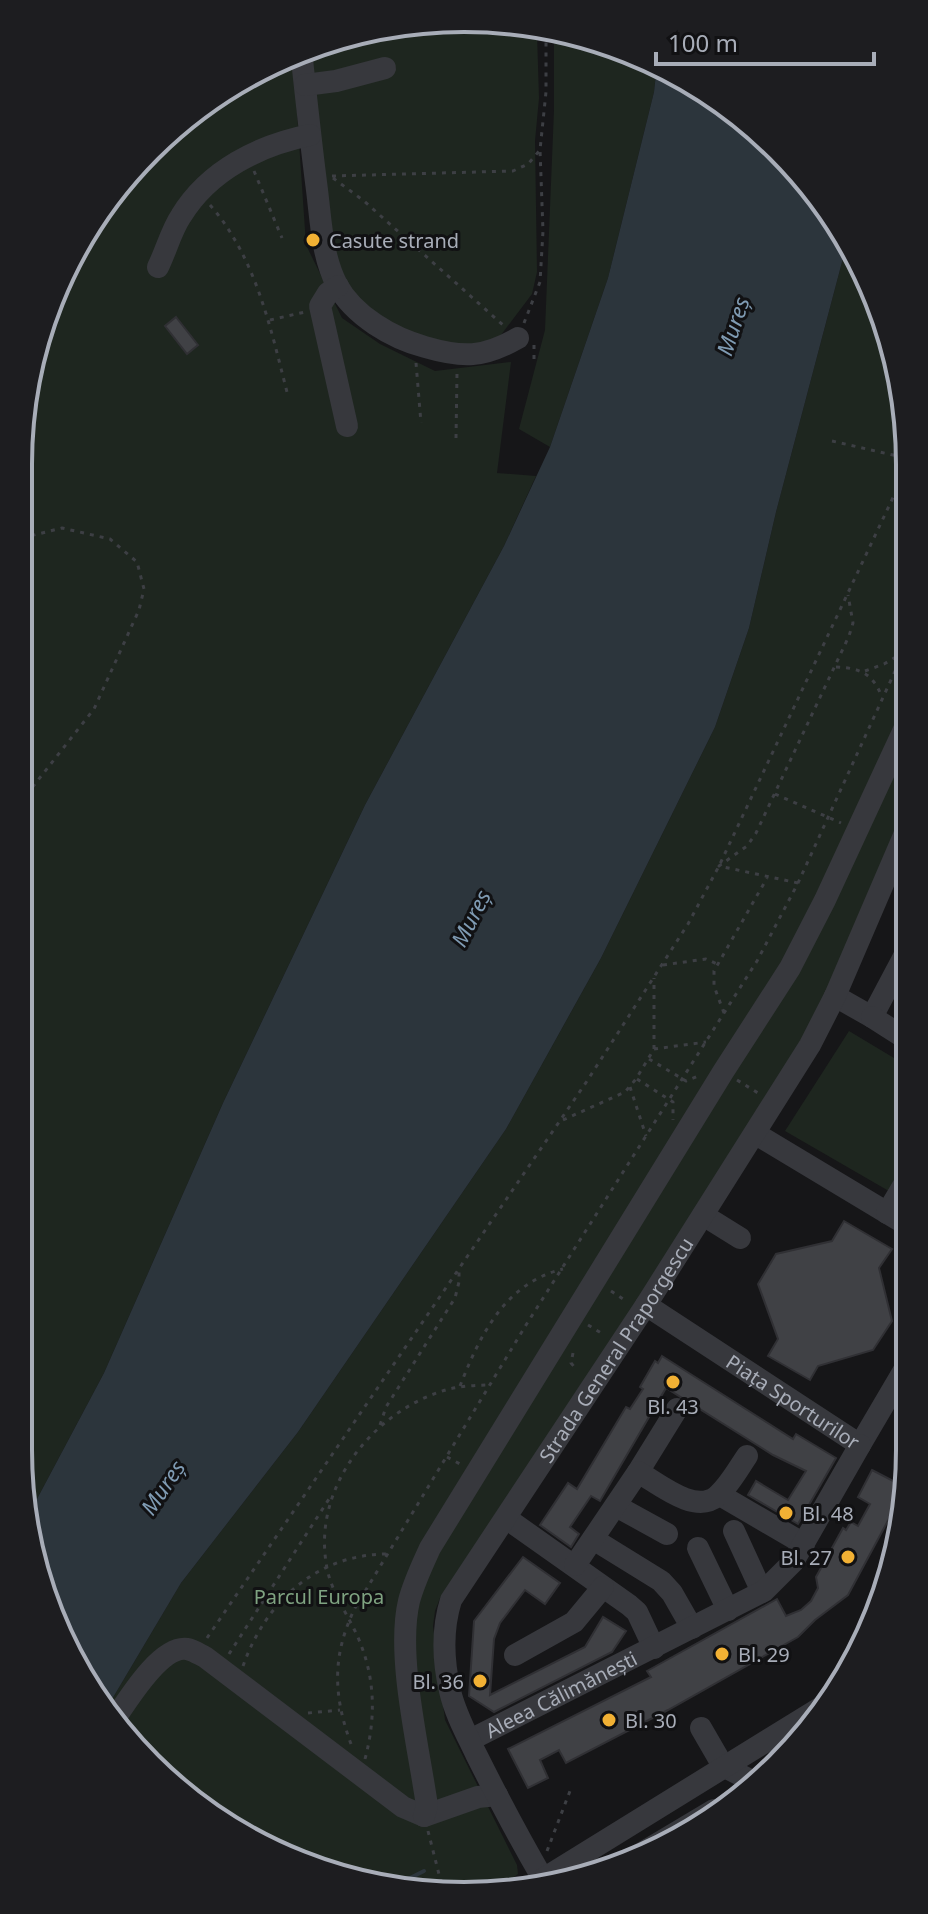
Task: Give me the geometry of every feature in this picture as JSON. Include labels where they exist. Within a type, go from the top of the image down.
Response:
[{"type":"street","points":[[303,64],[324,244],[338,286],[348,301],[370,321],[414,344],[458,356],[487,353],[518,338]]},
{"type":"street","points":[[305,85],[336,81],[385,68]]},
{"type":"street","points":[[158,267],[180,216],[199,193],[247,154],[283,140],[310,135]]},
{"type":"street","points":[[338,286],[328,293],[320,306],[347,426]]},
{"type":"street","points":[[424,1816],[427,1806],[406,1659],[407,1614],[415,1581],[430,1548],[790,968],[896,747]]},
{"type":"street","name":"Strada General Praporgescu","points":[[544,1869],[497,1795],[457,1715],[450,1691],[445,1619],[455,1592],[646,1305],[810,1045],[896,860]]},
{"type":"street","points":[[872,1017],[896,972]]},
{"type":"street","points":[[835,996],[896,1032]]},
{"type":"street","points":[[756,1134],[896,1218]]},
{"type":"street","points":[[887,1213],[896,1198]]},
{"type":"street","points":[[703,1215],[740,1238]]},
{"type":"street","name":"Piața Sporturilor","points":[[646,1305],[860,1445],[896,1386]]},
{"type":"street","points":[[575,1565],[677,1409]]},
{"type":"street","name":"Aleea Călimănești","points":[[470,1740],[762,1592],[783,1574],[804,1544],[860,1445]]},
{"type":"street","points":[[638,1472],[690,1502],[706,1502],[720,1495],[747,1456]]},
{"type":"street","points":[[720,1495],[804,1544]]},
{"type":"street","points":[[616,1506],[667,1534]]},
{"type":"street","name":"Aleea Călimănești","points":[[506,1518],[637,1612],[654,1648]]},
{"type":"street","points":[[734,1531],[762,1592]]},
{"type":"street","points":[[593,1539],[661,1581],[672,1593],[692,1628]]},
{"type":"street","points":[[698,1548],[728,1610]]},
{"type":"street","points":[[515,1655],[574,1622],[603,1587]]},
{"type":"street","points":[[120,1712],[157,1662],[171,1651],[186,1649],[213,1662],[364,1774],[403,1807],[424,1816],[478,1797],[497,1795]]},
{"type":"street","points":[[538,1875],[803,1718]]},
{"type":"street","points":[[701,1728],[723,1766],[746,1778]]},
{"type":"path","points":[[518,338],[540,282],[543,231],[540,150],[546,92],[546,40]]},
{"type":"path","points":[[534,365],[536,349],[533,342],[518,338],[364,201],[330,176],[513,171],[528,164],[540,150]]},
{"type":"path","points":[[247,154],[282,238]]},
{"type":"path","points":[[199,193],[229,227],[262,294],[287,392]]},
{"type":"path","points":[[269,320],[321,309]]},
{"type":"path","points":[[414,344],[421,423]]},
{"type":"path","points":[[456,438],[458,356]]},
{"type":"path","points":[[832,441],[896,456]]},
{"type":"path","points":[[491,1385],[460,1387],[418,1402],[380,1427],[358,1451],[331,1496],[213,1662],[203,1647],[220,1620],[559,1122],[688,924],[719,866],[896,491]]},
{"type":"path","points":[[32,536],[62,528],[110,539],[137,562],[144,589],[139,610],[94,709],[32,788]]},
{"type":"path","points":[[719,866],[747,846],[756,833],[835,667],[853,623],[847,593]]},
{"type":"path","points":[[835,667],[864,671],[896,657]]},
{"type":"path","points":[[364,1774],[340,1710],[337,1676],[349,1620],[491,1385],[757,961],[798,883],[896,668]]},
{"type":"path","points":[[864,671],[875,681],[882,697]]},
{"type":"path","points":[[775,794],[827,817]]},
{"type":"path","points":[[719,866],[798,883]]},
{"type":"path","points":[[724,1013],[712,978],[767,878]]},
{"type":"path","points":[[662,965],[706,959],[717,964]]},
{"type":"path","points":[[559,1122],[625,1092],[636,1079],[654,1049],[654,978]]},
{"type":"path","points":[[654,1049],[706,1042]]},
{"type":"path","points":[[648,1059],[683,1079]]},
{"type":"path","points":[[723,1072],[775,1103]]},
{"type":"path","points":[[636,1079],[670,1099]]},
{"type":"path","points":[[630,1087],[646,1136]]},
{"type":"path","points":[[460,1387],[483,1334],[498,1311],[516,1291],[532,1280],[563,1269]]},
{"type":"path","points":[[380,1427],[386,1407],[455,1298],[459,1270]]},
{"type":"path","points":[[608,1288],[623,1299]]},
{"type":"path","points":[[586,1324],[601,1333]]},
{"type":"path","points":[[331,1496],[324,1540],[327,1568],[335,1594],[364,1654],[374,1704],[364,1774]]},
{"type":"path","points":[[241,1684],[249,1650],[273,1608],[288,1592],[327,1568],[358,1557],[388,1554]]},
{"type":"path","points":[[290,1721],[308,1713],[340,1710]]},
{"type":"path","points":[[544,1869],[570,1791]]},
{"type":"path","points":[[424,1816],[441,1881]]},
{"type":"green space","points":[[436,33],[492,33],[537,38],[537,272],[532,294],[498,339],[487,346],[447,346],[393,327],[360,306],[335,263],[310,61],[380,40]]},
{"type":"green space","points":[[554,42],[603,55],[656,77],[608,278],[550,447],[519,429],[545,330]]},
{"type":"green space","points":[[294,67],[306,245],[342,318],[380,344],[435,371],[511,362],[497,473],[536,476],[504,546],[365,805],[223,1103],[104,1373],[36,1502],[32,1450],[32,464],[40,380],[65,299],[90,248],[121,201],[179,139],[201,121],[248,90]]},
{"type":"green space","name":"Parcul Europa","points":[[843,258],[863,299],[881,352],[895,436],[896,843],[799,1055],[440,1598],[435,1611],[433,1626],[445,1720],[517,1865],[518,1874],[511,1879],[492,1881],[436,1881],[380,1874],[325,1859],[248,1824],[201,1793],[139,1735],[112,1700],[181,1583],[298,1432],[506,1129],[601,958],[715,727],[749,628],[776,512]]},
{"type":"green space","points":[[849,1031],[896,1059],[894,1194],[785,1131]]},
{"type":"water","name":"Mureș","points":[[656,77],[704,105],[749,139],[807,201],[843,258],[776,512],[749,628],[715,727],[601,958],[506,1129],[298,1432],[181,1583],[112,1700],[90,1666],[65,1615],[47,1562],[36,1502],[104,1373],[223,1103],[365,805],[504,546],[550,447],[608,278]]},
{"type":"building","points":[[176,317],[198,345],[187,354],[165,326]]},
{"type":"building","points":[[844,1221],[892,1249],[879,1268],[892,1321],[873,1350],[818,1366],[810,1380],[768,1356],[778,1339],[758,1284],[776,1254],[832,1241]]},
{"type":"building","points":[[662,1356],[793,1439],[796,1434],[836,1458],[798,1524],[748,1495],[756,1481],[788,1500],[806,1471],[773,1455],[666,1388],[600,1501],[591,1496],[570,1527],[579,1534],[571,1547],[540,1525],[568,1483],[577,1489],[626,1407],[630,1409],[643,1389],[640,1387],[655,1361],[658,1363]]},
{"type":"building","points":[[872,1470],[895,1482],[891,1516],[848,1595],[798,1637],[668,1710],[566,1763],[559,1750],[540,1760],[548,1778],[528,1788],[508,1749],[651,1677],[647,1671],[777,1599],[786,1616],[801,1610],[811,1601],[818,1588],[816,1577],[843,1528],[846,1530],[851,1522],[858,1526],[870,1504],[858,1497]]},
{"type":"building","points":[[523,1557],[560,1583],[545,1604],[525,1590],[500,1623],[494,1639],[490,1695],[585,1647],[603,1617],[626,1631],[612,1652],[494,1712],[469,1696],[474,1621]]},
{"type":"waterway","points":[[410,1878],[424,1871]]},
{"type":"place","name":"Casute strand","points":[[313,240]]},
{"type":"place","name":"Bl. 43","points":[[673,1382]]},
{"type":"place","name":"Bl. 48","points":[[786,1513]]},
{"type":"place","name":"Bl. 27","points":[[848,1557]]},
{"type":"place","name":"Bl. 29","points":[[722,1654]]},
{"type":"place","name":"Bl. 36","points":[[480,1681]]},
{"type":"place","name":"Bl. 30","points":[[609,1720]]}]
